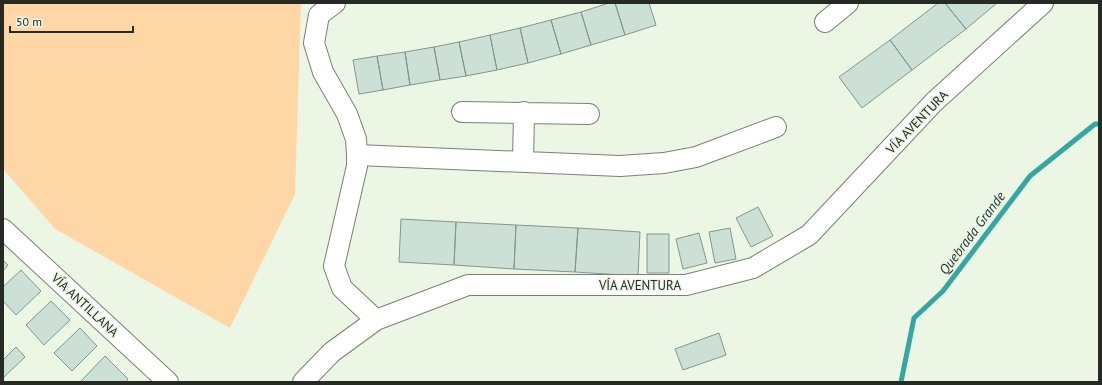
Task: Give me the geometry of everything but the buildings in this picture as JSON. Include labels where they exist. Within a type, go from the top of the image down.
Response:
[{"type":"street","points":[[335,3],[319,14],[314,43],[323,72],[347,114],[356,139],[357,166],[334,266],[342,288],[376,320]]},
{"type":"street","points":[[825,22],[848,3]]},
{"type":"street","name":"VÍA AVENTURA","points":[[304,382],[332,352],[376,320],[468,285],[686,285],[753,268],[810,235],[934,102],[1043,3]]},
{"type":"street","points":[[462,112],[589,114]]},
{"type":"street","points":[[523,162],[524,112]]},
{"type":"street","points":[[357,155],[620,166],[664,163],[696,157],[776,127]]},
{"type":"street","name":"VÍA ANTILLANA","points":[[3,228],[168,382]]},
{"type":"shaded area","points":[[3,3],[301,3],[295,194],[230,328],[55,229],[3,169]]},
{"type":"waterway","name":"Quebrada Grande","points":[[901,382],[914,318],[943,291],[1030,176],[1095,124],[1099,124]]}]
